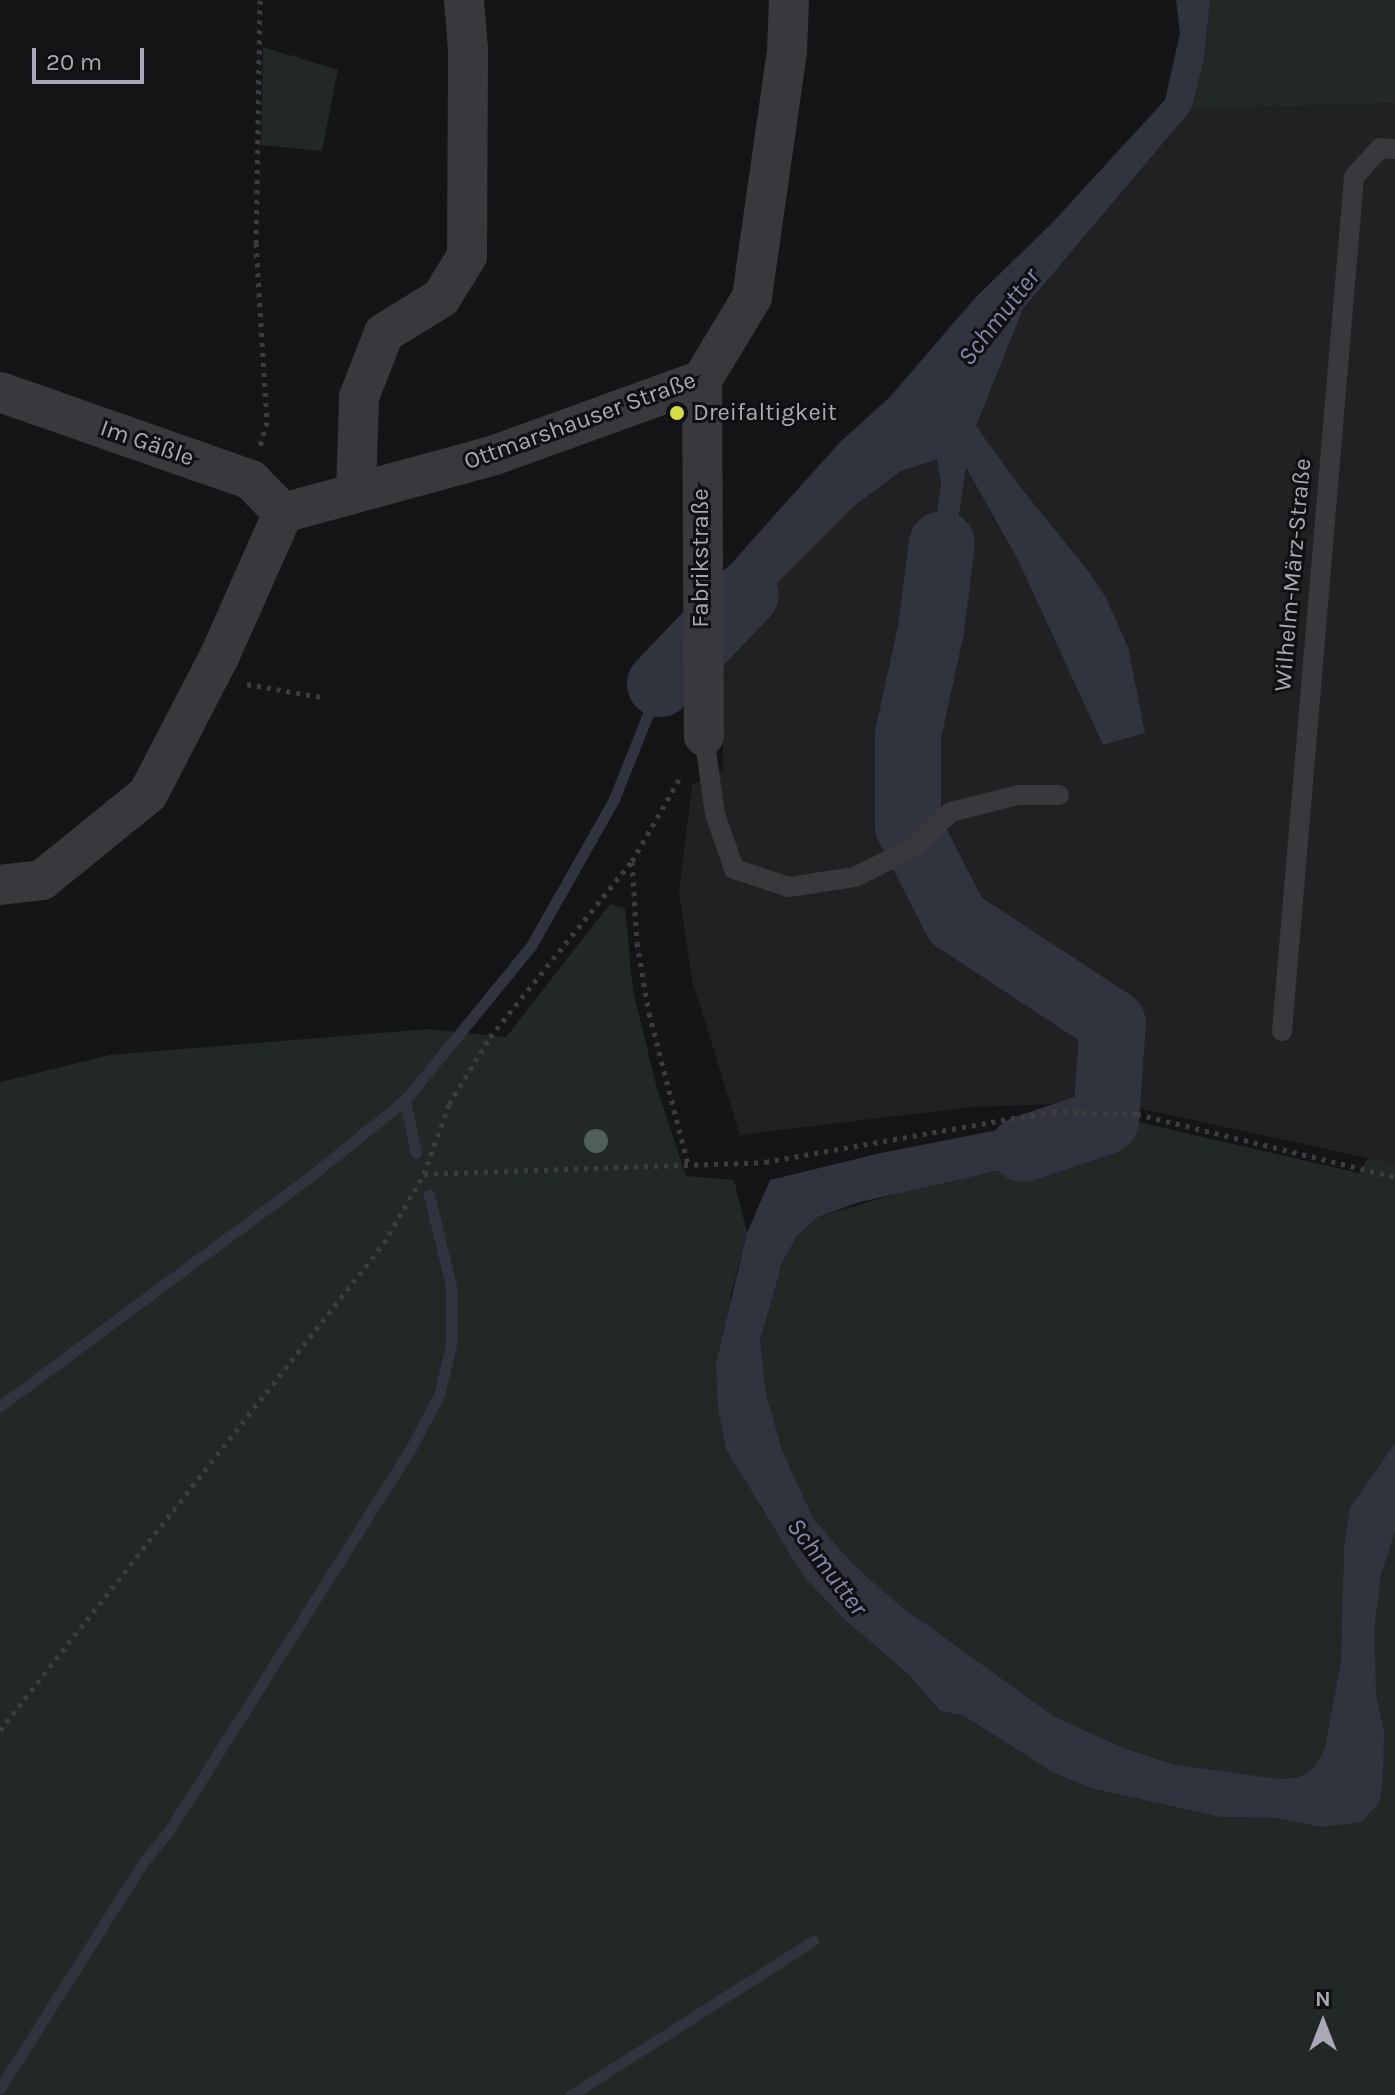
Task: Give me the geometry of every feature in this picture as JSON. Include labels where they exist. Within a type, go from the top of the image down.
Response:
[{"type":"street","points":[[356,493],[359,397],[384,333],[441,298],[467,256],[468,49],[464,0]]},
{"type":"street","name":"Ottmarshauser Straße","points":[[283,513],[495,455],[702,380],[752,297],[787,51],[789,0]]},
{"type":"street","name":"Fabrikstraße","points":[[702,380],[704,736]]},
{"type":"street","name":"Im Gäßle","points":[[0,392],[251,480],[283,513]]},
{"type":"street","points":[[0,885],[42,880],[148,794],[208,678],[283,513]]},
{"type":"lane","name":"Wilhelm-März-Straße","points":[[1282,1031],[1354,177],[1380,148],[1395,149]]},
{"type":"lane","points":[[704,736],[715,814],[734,869],[789,887],[855,877],[913,848],[951,812],[1018,795],[1059,795]]},
{"type":"path","points":[[251,480],[267,422],[256,243],[260,0]]},
{"type":"path","points":[[208,678],[321,697]]},
{"type":"path","points":[[0,1730],[365,1268],[424,1174],[449,1104],[490,1037],[632,861],[704,736]]},
{"type":"path","points":[[632,861],[637,943],[649,1013],[688,1164]]},
{"type":"path","points":[[424,1174],[765,1162],[1053,1111],[1137,1114],[1395,1177]]},
{"type":"shaded area","points":[[1210,0],[1395,0],[1395,103],[1191,110],[1204,60]]},
{"type":"shaded area","points":[[263,47],[338,70],[322,151],[261,145]]},
{"type":"shaded area","points":[[1395,103],[1395,1164],[1137,1108],[1058,1104],[972,1107],[740,1135],[692,980],[679,892],[692,785],[723,769],[722,638],[854,506],[901,471],[938,460],[941,484],[920,634],[940,636],[965,467],[1018,560],[1103,745],[1090,573],[976,426],[1023,309],[1191,110]]},
{"type":"shaded area","points":[[610,904],[625,908],[633,990],[656,1085],[686,1176],[734,1180],[747,1233],[730,1299],[759,1505],[784,1538],[804,1577],[846,1621],[908,1674],[940,1711],[964,1716],[1052,1772],[1090,1788],[1220,1817],[1275,1818],[1320,1827],[1380,1801],[1384,1730],[1376,1695],[1375,1625],[1381,1576],[1395,1531],[1395,2095],[0,2095],[0,1082],[109,1055],[429,1029],[506,1037]]},
{"type":"shaded area","points":[[1121,1118],[1359,1173],[1368,1158],[1395,1164],[1395,1443],[1350,1507],[1344,1544],[1341,1661],[1333,1716],[1325,1748],[1314,1768],[1299,1777],[1280,1779],[1172,1764],[1124,1748],[1055,1717],[898,1604],[851,1562],[813,1518],[783,1452],[766,1394],[760,1340],[769,1302],[782,1263],[797,1236],[818,1217],[926,1185],[1090,1154],[1116,1137]]},
{"type":"water","points":[[1176,0],[1210,0],[1204,60],[1191,110],[1023,309],[976,426],[1106,598],[1128,647],[1145,733],[1103,745],[1018,560],[966,468],[940,637],[920,634],[941,484],[937,460],[901,471],[854,506],[722,638],[721,575],[841,441],[889,398],[975,298],[1052,223],[1165,100],[1180,33]]},
{"type":"water","points":[[1064,1117],[1121,1118],[1116,1137],[1090,1154],[1024,1165],[860,1202],[818,1217],[797,1236],[782,1263],[760,1340],[766,1394],[783,1452],[813,1518],[851,1562],[898,1604],[1055,1717],[1124,1748],[1172,1764],[1280,1779],[1299,1777],[1314,1768],[1325,1748],[1341,1661],[1344,1544],[1350,1507],[1395,1443],[1395,1531],[1381,1576],[1375,1625],[1376,1695],[1384,1730],[1383,1776],[1380,1801],[1362,1822],[1320,1827],[1275,1818],[1220,1817],[1090,1788],[1052,1772],[964,1716],[940,1711],[908,1674],[846,1621],[804,1577],[726,1449],[718,1407],[716,1364],[747,1233],[770,1180],[881,1153]]},
{"type":"waterway","points":[[942,544],[931,629],[908,735],[908,826],[956,920],[1113,1023]]},
{"type":"waterway","points":[[660,684],[746,594]]},
{"type":"waterway","points":[[0,1406],[311,1176],[405,1100],[531,946],[614,799],[660,684]]},
{"type":"waterway","name":"Schmutter","points":[[1023,1149],[1106,1121],[1112,1035]]},
{"type":"waterway","points":[[405,1100],[416,1153]]},
{"type":"waterway","points":[[0,2088],[144,1861],[167,1834],[410,1450],[439,1395],[451,1345],[451,1286],[429,1195]]},
{"type":"waterway","points":[[571,2095],[813,1941]]},
{"type":"place","name":"Dreifaltigkeit","points":[[677,413]]}]
